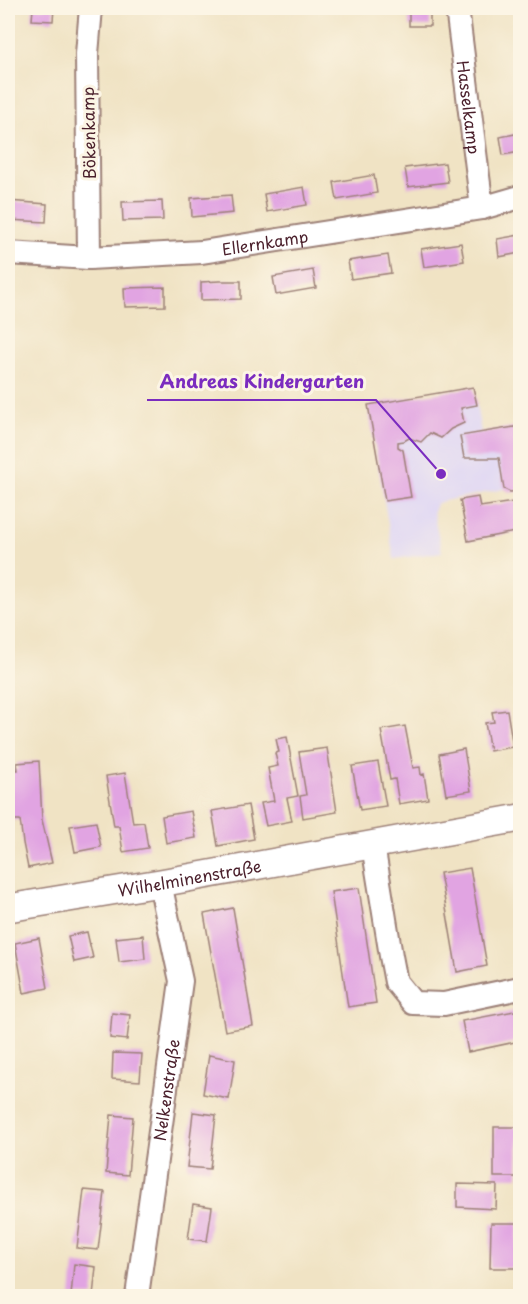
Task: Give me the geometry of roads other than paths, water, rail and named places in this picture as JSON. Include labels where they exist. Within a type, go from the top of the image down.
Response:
[{"type":"street","name":"Bökenkamp","points":[[89,258],[87,54],[91,8]]},
{"type":"street","name":"Hasselkamp","points":[[457,8],[482,208]]},
{"type":"street","name":"Ellernkamp","points":[[8,254],[89,258],[202,252],[482,208],[520,197]]},
{"type":"street","name":"Wilhelminenstraße","points":[[8,908],[520,818]]},
{"type":"street","points":[[373,845],[396,982],[413,1003],[444,1004],[520,988]]},
{"type":"street","name":"Nelkenstraße","points":[[137,1296],[181,981],[160,883]]},
{"type":"place","name":"Andreas Kindergarten","points":[[441,474]]}]
